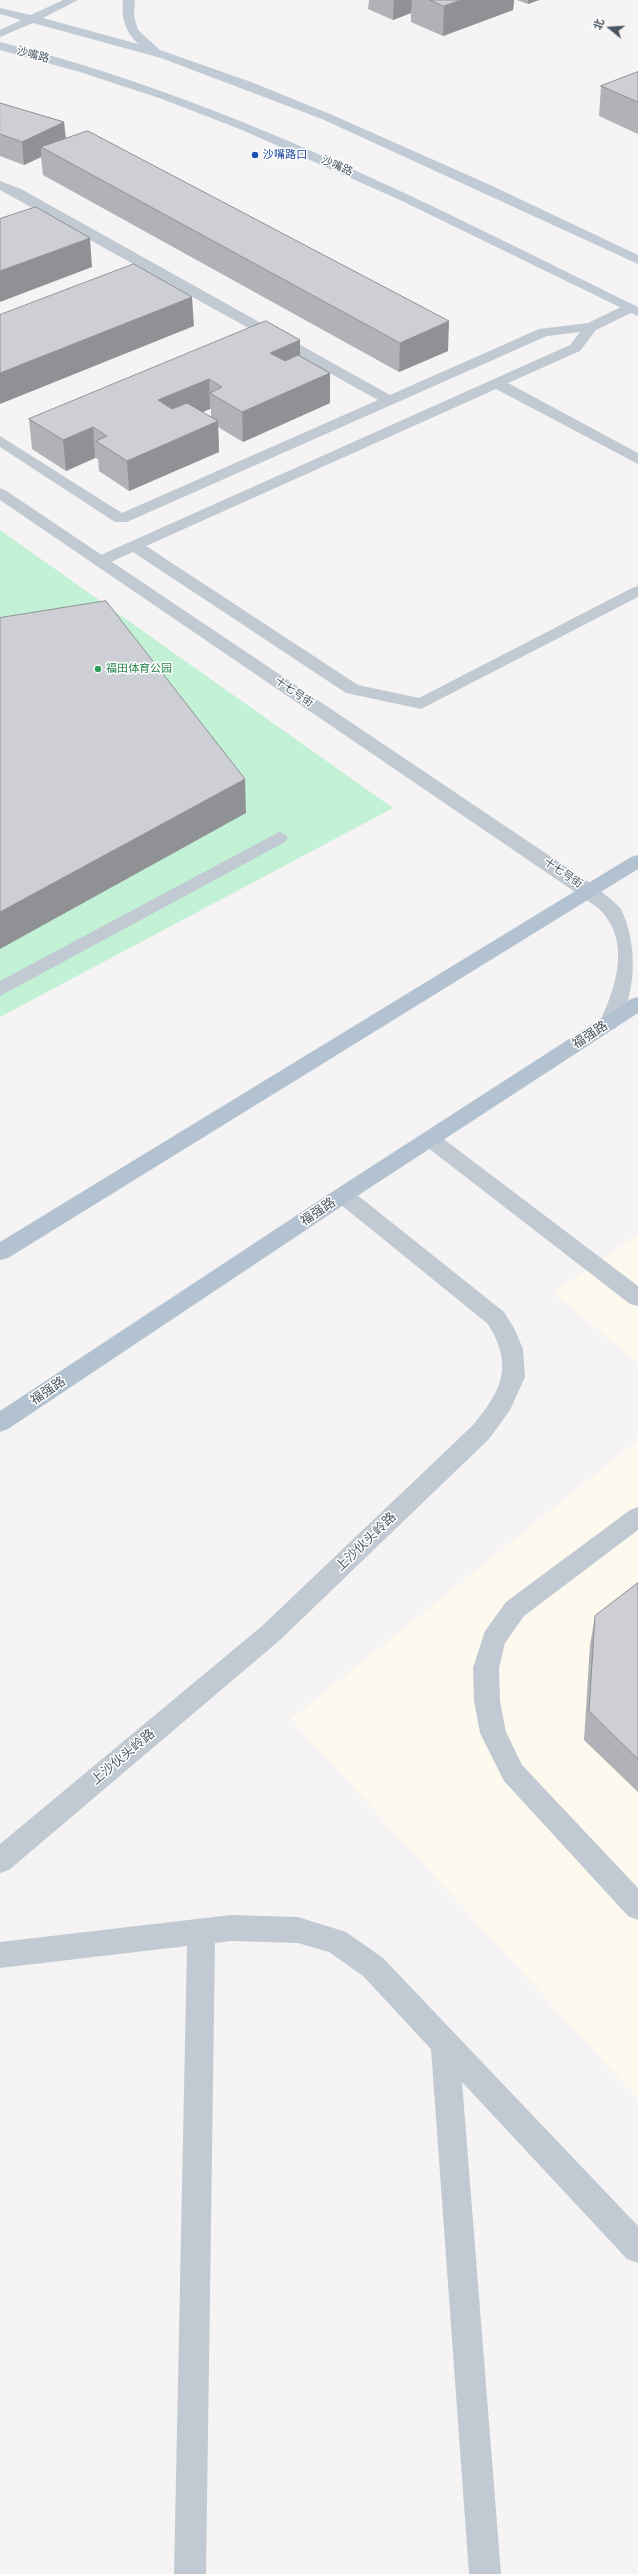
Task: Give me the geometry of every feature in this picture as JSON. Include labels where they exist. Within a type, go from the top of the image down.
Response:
[{"type":"main road","points":[[0,34],[72,0]]},
{"type":"main road","points":[[129,0],[129,21],[136,36],[152,49],[182,63]]},
{"type":"main road","points":[[0,11],[98,36],[268,93],[380,139],[638,260]]},
{"type":"main road","name":"沙嘴路","points":[[0,46],[42,57],[156,93],[250,128],[392,191],[634,310]]},
{"type":"main road","points":[[0,1252],[638,861]]},
{"type":"main road","name":"福强路","points":[[0,1423],[344,1194],[638,1004]]},
{"type":"street","points":[[0,185],[30,200],[389,400]]},
{"type":"street","points":[[0,440],[121,519],[544,332],[591,327],[634,310]]},
{"type":"street","points":[[100,561],[575,348],[591,327]]},
{"type":"street","points":[[496,383],[638,459]]},
{"type":"street","name":"十七号街","points":[[0,493],[589,891],[615,915],[628,941],[630,969],[624,995],[609,1023]]},
{"type":"street","points":[[135,546],[352,689],[422,704],[638,591]]},
{"type":"street","points":[[0,989],[279,838]]},
{"type":"street","points":[[430,1139],[638,1298]]},
{"type":"street","name":"上沙伙头岭路","points":[[0,1861],[271,1633],[481,1432],[501,1409],[511,1384],[516,1360],[510,1337],[496,1318],[344,1194]]},
{"type":"street","points":[[638,1517],[515,1609],[494,1639],[486,1668],[487,1701],[493,1733],[513,1774],[638,1907]]},
{"type":"street","points":[[0,1955],[231,1928],[298,1930],[336,1941],[373,1966],[444,2044],[638,2248]]},
{"type":"street","points":[[190,2574],[201,1931]]},
{"type":"street","points":[[444,2044],[485,2574]]},
{"type":"shaded area","points":[[638,1234],[638,1363],[554,1293]]},
{"type":"shaded area","points":[[638,1432],[638,2099],[291,1719],[637,1441]]},
{"type":"green space","name":"福田体育公园","points":[[0,530],[393,808],[0,1017]]},
{"type":"building","points":[[430,0],[461,0],[444,6]]},
{"type":"building","points":[[638,72],[638,102],[601,86]]},
{"type":"building","points":[[0,103],[64,122],[22,142],[0,134]]},
{"type":"building","points":[[88,131],[449,321],[400,343],[41,147]]},
{"type":"building","points":[[36,207],[90,238],[0,271],[0,219]]},
{"type":"building","points":[[134,264],[192,297],[0,373],[0,315]]},
{"type":"building","points":[[266,321],[300,340],[270,353],[285,361],[298,355],[330,373],[242,412],[210,393],[222,387],[209,379],[158,400],[172,409],[187,403],[218,421],[127,461],[96,441],[107,436],[93,427],[63,440],[29,419]]},
{"type":"building","points":[[106,601],[245,779],[0,912],[0,618]]},
{"type":"building","points":[[638,1583],[638,1759],[589,1711],[595,1616]]},
{"type":"place","name":"沙嘴路口","points":[[255,155]]},
{"type":"place","name":"福田体育公园","points":[[98,669]]}]
